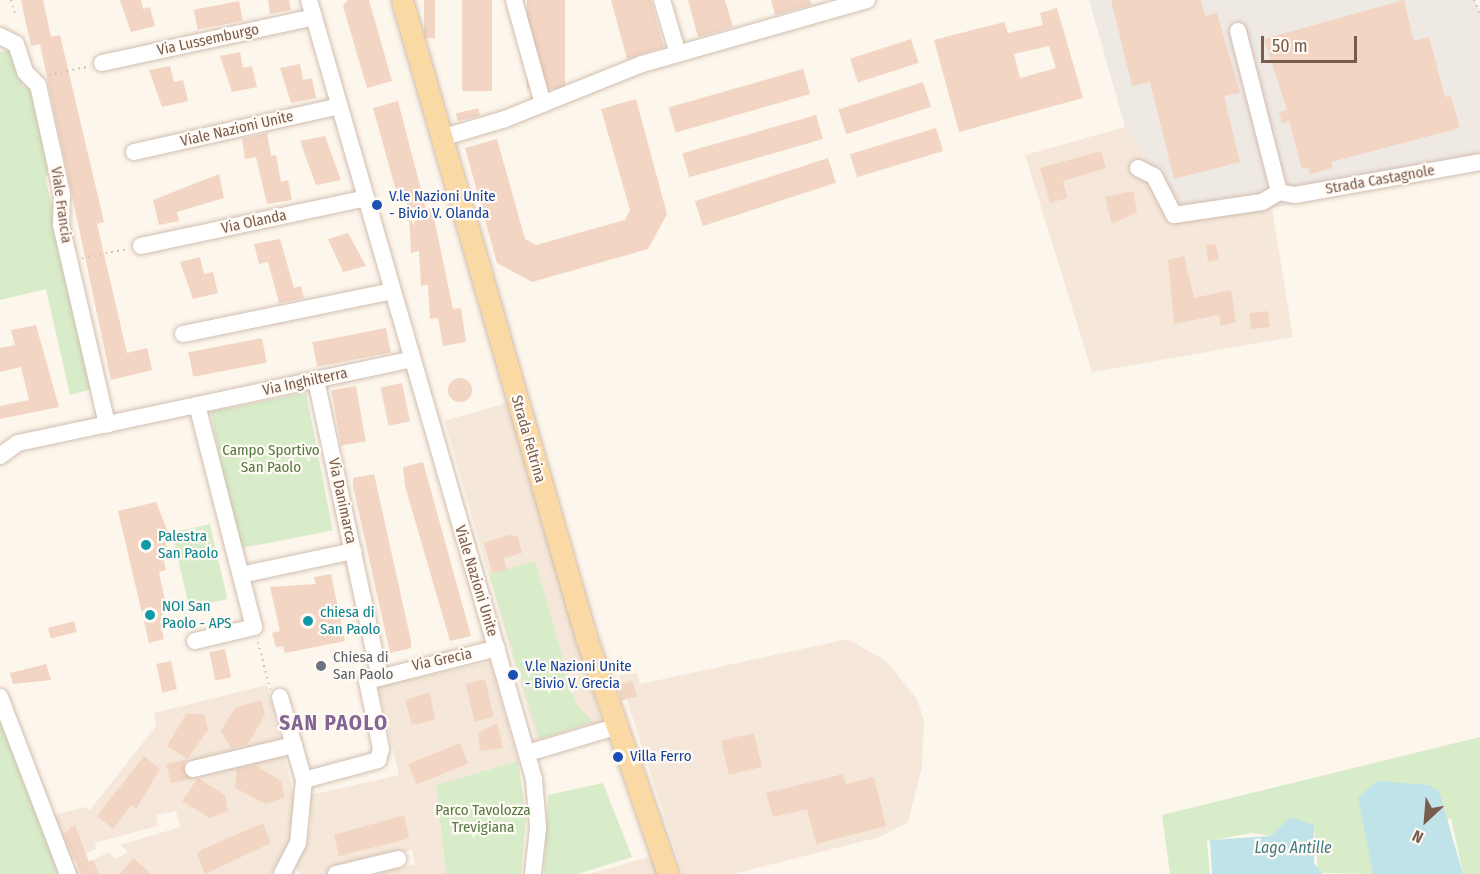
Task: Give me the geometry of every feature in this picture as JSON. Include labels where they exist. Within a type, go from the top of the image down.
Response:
[{"type":"main road","name":"Strada Feltrina","points":[[402,0],[615,727],[668,874]]},
{"type":"street","name":"Viale Nazioni Unite","points":[[309,0],[528,753],[537,801],[532,874]]},
{"type":"street","points":[[514,0],[543,104]]},
{"type":"street","points":[[662,0],[678,54]]},
{"type":"street","points":[[441,138],[543,104],[678,54],[825,6],[867,0]]},
{"type":"street","name":"Via Lussemburgo","points":[[102,63],[314,17]]},
{"type":"street","points":[[1238,31],[1279,192]]},
{"type":"street","name":"Viale Francia","points":[[0,36],[16,44],[25,72],[35,82],[62,194],[61,225],[107,425]]},
{"type":"street","name":"Viale Nazioni Unite","points":[[134,152],[339,106]]},
{"type":"street","name":"Strada Castagnole","points":[[1138,168],[1154,176],[1174,215],[1262,202],[1279,192],[1295,195],[1480,162]]},
{"type":"street","name":"Via Olanda","points":[[141,246],[366,198]]},
{"type":"street","points":[[183,334],[392,291]]},
{"type":"street","name":"Via Inghilterra","points":[[0,456],[18,443],[412,359]]},
{"type":"street","name":"Via Danimarca","points":[[319,379],[379,674]]},
{"type":"street","points":[[195,641],[254,627],[197,405]]},
{"type":"street","name":"Via Danimarca","points":[[241,575],[353,552]]},
{"type":"street","name":"Via Grecia","points":[[379,674],[497,648]]},
{"type":"street","points":[[304,780],[378,760],[381,749],[365,688],[379,674]]},
{"type":"street","points":[[280,697],[304,780],[298,843],[283,874]]},
{"type":"street","points":[[0,698],[68,874]]},
{"type":"street","points":[[528,753],[615,727]]},
{"type":"street","points":[[193,769],[294,745]]},
{"type":"street","points":[[336,874],[398,859]]},
{"type":"path","points":[[11,0],[15,15]]},
{"type":"path","points":[[1474,0],[1480,14]]},
{"type":"path","points":[[35,82],[102,63]]},
{"type":"path","points":[[70,261],[141,246]]},
{"type":"shaded area","points":[[1089,0],[1475,0],[1480,12],[1480,167],[1272,208],[1188,213],[1125,127]]},
{"type":"shaded area","points":[[1125,127],[1188,213],[1272,208],[1293,337],[1092,372],[1025,155]]},
{"type":"shaded area","points":[[510,402],[602,721],[536,740],[445,421]]},
{"type":"shaded area","points":[[848,639],[886,661],[917,699],[924,720],[922,767],[908,822],[880,837],[733,874],[683,874],[619,675],[637,673],[640,684]]},
{"type":"shaded area","points":[[490,662],[518,761],[436,785],[446,874],[376,874],[415,864],[412,850],[324,874],[301,874],[295,868],[311,828],[310,795],[399,775],[378,686]]},
{"type":"shaded area","points":[[267,685],[295,802],[292,839],[271,874],[76,874],[73,869],[109,852],[115,859],[128,852],[120,845],[180,827],[176,811],[156,815],[158,826],[95,843],[96,849],[69,862],[51,816],[84,807],[90,810],[156,726],[154,713]]},
{"type":"shaded area","points":[[656,855],[663,874],[589,874]]},
{"type":"green space","points":[[16,48],[23,87],[34,85],[54,174],[45,177],[96,388],[70,395],[46,289],[0,300],[0,52]]},
{"type":"green space","name":"Campo Sportivo San Paolo","points":[[306,393],[333,530],[237,549],[211,412]]},
{"type":"green space","points":[[210,524],[227,599],[189,608],[172,533]]},
{"type":"green space","points":[[535,561],[576,704],[593,722],[539,739],[489,574]]},
{"type":"green space","points":[[0,720],[25,781],[59,874],[0,874]]},
{"type":"green space","points":[[1480,737],[1480,874],[1463,874],[1451,818],[1372,859],[1373,874],[1318,873],[1314,825],[1271,836],[1252,833],[1207,841],[1210,874],[1170,874],[1162,815]]},
{"type":"green space","name":"Parco Tavolozza Trevigiana","points":[[518,761],[526,817],[521,874],[446,874],[436,785]]},
{"type":"green space","points":[[603,783],[632,857],[578,874],[544,874],[548,795]]},
{"type":"water","name":"Lago Antille","points":[[1377,781],[1429,785],[1439,791],[1463,874],[1373,874],[1358,798]]},
{"type":"water","name":"Lago Antille","points":[[1290,817],[1314,825],[1314,863],[1323,874],[1212,874],[1210,840],[1271,836]]},
{"type":"building","points":[[21,0],[43,0],[51,37],[60,35],[104,222],[97,224],[127,353],[147,348],[152,370],[111,380],[40,44],[31,46]]},
{"type":"building","points":[[120,0],[141,0],[143,9],[150,7],[155,26],[131,32]]},
{"type":"building","points":[[268,0],[289,0],[291,10],[270,14]]},
{"type":"building","points":[[348,0],[369,0],[392,81],[367,88],[343,6]]},
{"type":"building","points":[[424,0],[435,0],[435,38],[424,38]]},
{"type":"building","points":[[462,0],[492,0],[492,91],[462,91]]},
{"type":"building","points":[[527,0],[565,0],[565,89],[527,89]]},
{"type":"building","points":[[611,0],[651,0],[664,47],[627,59]]},
{"type":"building","points":[[688,0],[725,0],[733,27],[698,37]]},
{"type":"building","points":[[771,0],[810,0],[812,5],[775,15]]},
{"type":"building","points":[[1111,0],[1201,0],[1205,16],[1217,13],[1240,93],[1224,96],[1240,162],[1174,179],[1150,82],[1132,86]]},
{"type":"building","points":[[1404,0],[1414,41],[1429,37],[1445,97],[1451,96],[1460,128],[1331,162],[1333,168],[1310,174],[1308,167],[1302,169],[1289,121],[1282,123],[1279,112],[1287,110],[1264,39]]},
{"type":"building","points":[[239,1],[243,21],[198,29],[194,10]]},
{"type":"building","points":[[1057,8],[1083,98],[959,132],[934,40],[1004,22],[1008,33],[1043,25],[1040,13]],"holes":[[[1049,46],[1056,68],[1020,78],[1014,54]]]},
{"type":"building","points":[[911,39],[919,63],[858,83],[850,59]]},
{"type":"building","points":[[240,52],[243,68],[252,66],[257,87],[232,92],[220,56]]},
{"type":"building","points":[[300,64],[303,80],[312,78],[316,98],[291,103],[280,68]]},
{"type":"building","points":[[170,66],[174,82],[183,80],[188,101],[162,107],[149,70]]},
{"type":"building","points":[[803,69],[810,94],[676,133],[668,108]]},
{"type":"building","points":[[923,82],[931,107],[846,134],[838,110]]},
{"type":"building","points":[[636,99],[667,214],[648,249],[532,282],[497,263],[465,148],[497,139],[525,239],[536,245],[625,220],[630,210],[601,109]]},
{"type":"building","points":[[398,101],[426,209],[432,208],[453,309],[461,308],[466,342],[443,346],[438,318],[430,319],[428,285],[421,286],[419,251],[411,253],[409,212],[403,189],[396,191],[373,108]]},
{"type":"building","points":[[478,108],[480,116],[458,121],[456,114]]},
{"type":"building","points":[[816,115],[823,139],[689,177],[682,153]]},
{"type":"building","points":[[936,128],[943,151],[857,177],[850,154]]},
{"type":"building","points":[[267,133],[271,156],[276,155],[281,182],[288,180],[292,200],[267,204],[256,157],[245,159],[242,139]]},
{"type":"building","points":[[325,136],[341,180],[316,185],[300,141]]},
{"type":"building","points":[[1101,151],[1106,168],[1063,181],[1067,198],[1050,203],[1040,168]]},
{"type":"building","points":[[828,158],[836,183],[703,226],[695,201]]},
{"type":"building","points":[[219,174],[224,198],[177,212],[179,221],[159,225],[153,200]]},
{"type":"building","points":[[1133,191],[1137,212],[1112,224],[1105,197]]},
{"type":"building","points":[[348,233],[366,266],[343,272],[328,239]]},
{"type":"building","points":[[280,239],[294,288],[301,286],[304,298],[279,303],[268,262],[259,264],[254,244]]},
{"type":"building","points":[[1216,244],[1219,260],[1208,262],[1206,245]]},
{"type":"building","points":[[1184,256],[1194,298],[1231,290],[1236,322],[1221,326],[1219,315],[1174,324],[1168,260]]},
{"type":"building","points":[[200,257],[204,274],[213,272],[218,293],[193,299],[180,262]]},
{"type":"building","points":[[1268,311],[1270,327],[1251,329],[1249,313]]},
{"type":"building","points":[[36,325],[59,407],[0,419],[0,406],[29,400],[21,367],[0,372],[0,348],[15,345],[11,330]]},
{"type":"building","points":[[386,328],[391,353],[317,367],[312,342]]},
{"type":"building","points":[[262,338],[267,363],[193,377],[188,352]]},
{"type":"building","points":[[460,378],[469,381],[472,390],[469,399],[460,402],[451,399],[448,390],[451,381]]},
{"type":"building","points":[[402,383],[410,421],[389,426],[380,388]]},
{"type":"building","points":[[356,386],[366,441],[341,445],[331,390]]},
{"type":"building","points":[[423,462],[471,636],[450,641],[405,486],[403,467]]},
{"type":"building","points":[[374,474],[411,641],[411,648],[390,653],[353,486],[353,478]]},
{"type":"building","points":[[156,502],[168,532],[163,533],[169,556],[163,557],[166,570],[159,572],[166,605],[160,621],[164,639],[149,643],[118,511]]},
{"type":"building","points":[[509,535],[518,536],[522,553],[504,558],[507,570],[492,573],[484,543]]},
{"type":"building","points":[[331,574],[345,641],[285,653],[283,646],[276,647],[272,633],[280,631],[270,587],[316,584],[314,577]]},
{"type":"building","points":[[74,621],[77,632],[51,639],[48,628]]},
{"type":"building","points":[[225,649],[231,677],[215,681],[209,652]]},
{"type":"building","points":[[171,661],[177,689],[162,692],[156,664]]},
{"type":"building","points":[[46,664],[51,680],[13,684],[10,673]]},
{"type":"building","points":[[485,679],[494,717],[474,721],[466,683]]},
{"type":"building","points":[[633,681],[637,697],[621,700],[617,685]]},
{"type":"building","points":[[430,692],[435,720],[412,725],[405,700]]},
{"type":"building","points":[[261,700],[265,715],[248,744],[231,748],[221,731],[235,708]]},
{"type":"building","points":[[186,714],[204,714],[208,730],[188,759],[167,746]]},
{"type":"building","points":[[497,723],[503,748],[480,751],[478,733]]},
{"type":"building","points":[[754,733],[762,767],[729,775],[721,741]]},
{"type":"building","points":[[460,743],[468,763],[416,784],[408,764]]},
{"type":"building","points":[[144,756],[160,769],[136,809],[131,805],[113,829],[97,816]]},
{"type":"building","points":[[187,759],[183,765],[192,779],[171,783],[166,764]]},
{"type":"building","points":[[255,765],[281,781],[285,797],[266,804],[235,788],[237,769]]},
{"type":"building","points":[[843,774],[846,784],[874,777],[886,826],[816,844],[807,809],[773,817],[766,793]]},
{"type":"building","points":[[198,778],[225,795],[228,811],[210,818],[182,801]]},
{"type":"building","points":[[404,815],[409,836],[403,840],[339,856],[334,835]]},
{"type":"building","points":[[263,823],[271,843],[205,874],[197,854],[203,849]]},
{"type":"building","points":[[75,824],[89,862],[93,860],[99,874],[81,874],[64,834]]},
{"type":"building","points":[[133,858],[151,874],[120,874]]},
{"type":"place","name":"V.le Nazioni Unite - Bivio V. Olanda","points":[[377,205]]},
{"type":"place","name":"Palestra San Paolo","points":[[146,545]]},
{"type":"place","name":"NOI San Paolo - APS","points":[[150,615]]},
{"type":"place","name":"chiesa di San Paolo","points":[[308,621]]},
{"type":"place","name":"Chiesa di San Paolo","points":[[321,666]]},
{"type":"place","name":"V.le Nazioni Unite - Bivio V. Grecia","points":[[513,675]]},
{"type":"place","name":"Villa Ferro","points":[[618,757]]},
{"type":"district","name":"SAN PAOLO","points":[[334,723]]}]
